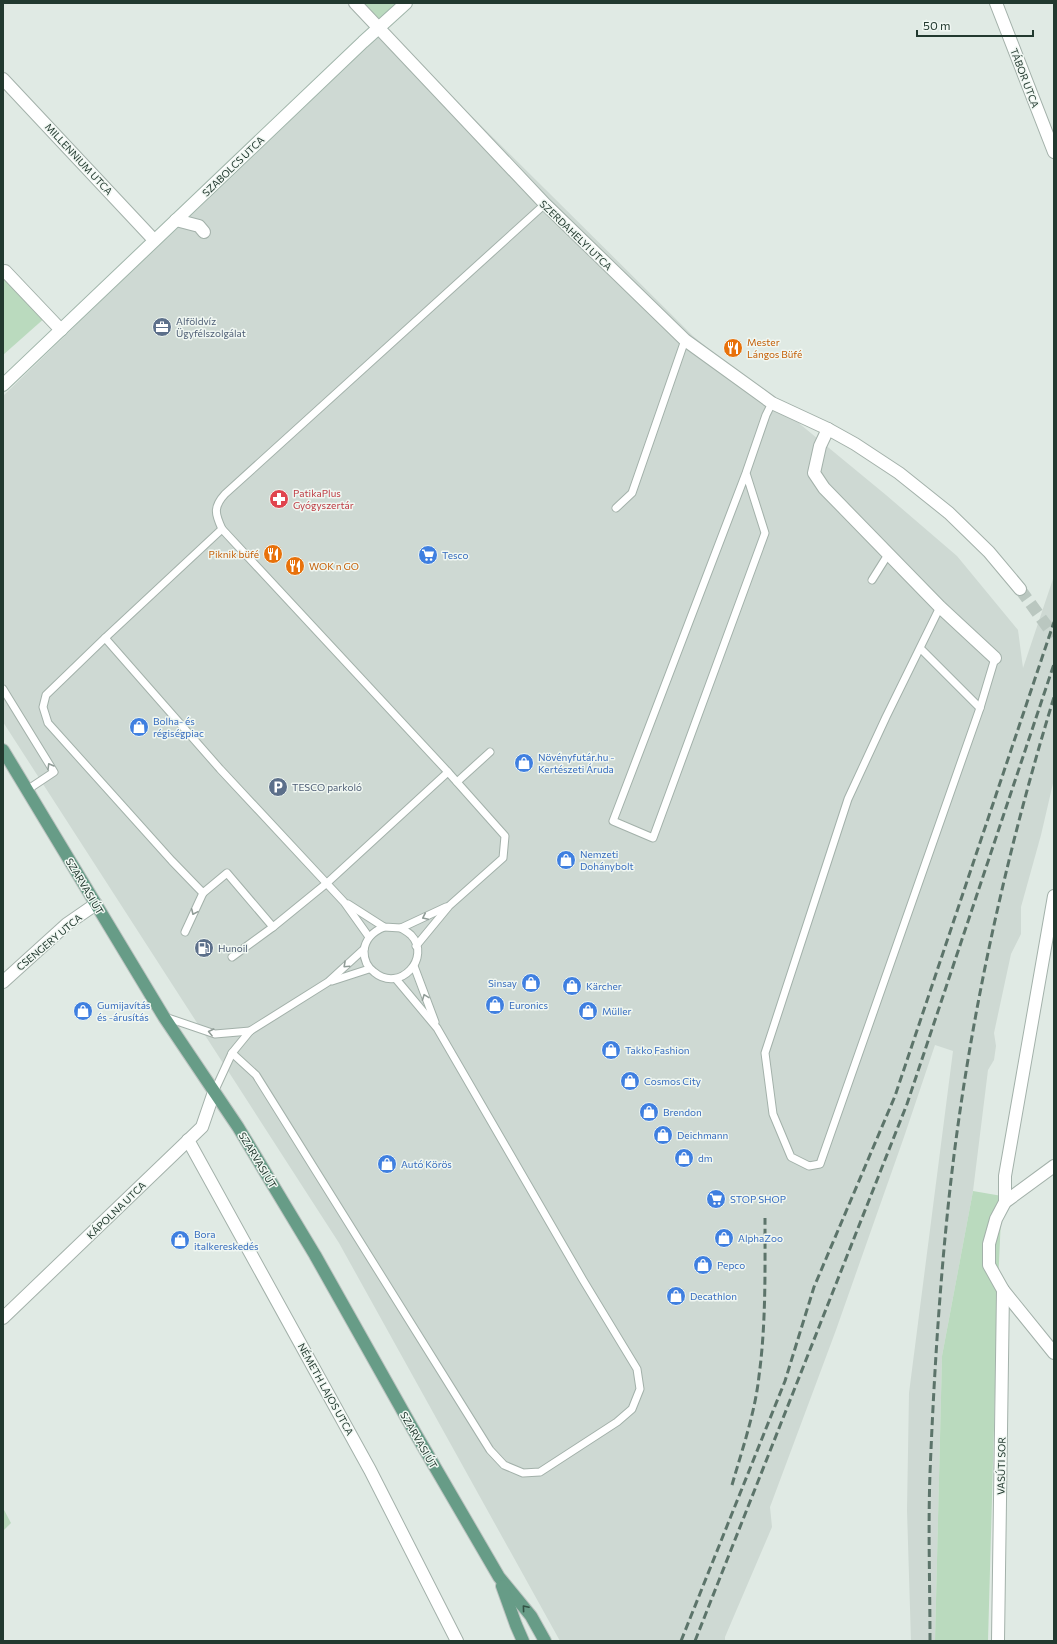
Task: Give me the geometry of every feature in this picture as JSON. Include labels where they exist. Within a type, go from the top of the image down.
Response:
[{"type":"main road","name":"SZARVASI ÚT","points":[[3,750],[164,1017],[238,1127],[315,1255],[414,1431],[499,1577],[531,1616],[545,1641]]},
{"type":"main road","name":"SZARVASI ÚT","points":[[499,1577],[523,1641]]},
{"type":"street","name":"SZERDAHELYI UTCA","points":[[355,3],[545,204],[685,340],[772,403],[828,429],[855,444],[899,473],[949,513],[989,552],[1020,588]]},
{"type":"street","name":"SZABOLCS UTCA","points":[[3,385],[154,240],[406,3]]},
{"type":"street","name":"TÁBOR UTCA","points":[[996,3],[1054,152]]},
{"type":"street","name":"MILLENNIUM UTCA","points":[[3,79],[154,240]]},
{"type":"street","points":[[176,220],[199,226],[204,232]]},
{"type":"street","points":[[3,273],[6,270],[61,330]]},
{"type":"street","points":[[828,429],[820,446],[814,473],[824,488],[940,607],[994,658]]},
{"type":"street","points":[[1005,1202],[1005,1176],[1054,896]]},
{"type":"street","name":"CSENGERY UTCA","points":[[3,982],[67,924],[96,904]]},
{"type":"street","name":"KÁPOLNA UTCA","points":[[3,1318],[202,1127],[214,1092]]},
{"type":"street","name":"NÉMETH LAJOS UTCA","points":[[188,1140],[366,1463],[457,1641]]},
{"type":"street","points":[[1054,1166],[1005,1202],[996,1219],[989,1244],[989,1265],[1003,1290],[1054,1353]]},
{"type":"street","name":"VASÚTI SOR","points":[[998,1641],[1003,1290]]},
{"type":"lane","points":[[416,946],[448,906],[503,858],[505,836],[448,772],[222,529],[215,516],[219,501],[225,494],[545,204]]},
{"type":"lane","points":[[616,508],[632,493],[685,340]]},
{"type":"lane","points":[[746,473],[765,533],[653,838],[613,821],[746,473],[766,415],[772,403]]},
{"type":"lane","points":[[203,893],[172,862],[48,723],[43,706],[46,695],[222,529]]},
{"type":"lane","points":[[872,580],[889,553]]},
{"type":"lane","points":[[940,607],[848,799],[765,1052],[773,1114],[791,1157],[809,1166],[820,1164],[988,686],[994,658]]},
{"type":"lane","points":[[106,638],[220,769],[344,902],[369,937]]},
{"type":"lane","points":[[921,648],[980,708]]},
{"type":"lane","points":[[3,688],[54,772],[27,790]]},
{"type":"lane","points":[[457,782],[490,752]]},
{"type":"lane","points":[[232,957],[273,927],[327,883],[448,772]]},
{"type":"lane","points":[[185,932],[203,893],[227,873],[273,927]]},
{"type":"lane","points":[[344,902],[384,927]]},
{"type":"lane","points":[[401,928],[411,936],[416,946],[417,958],[414,966],[407,974],[396,979],[379,977],[369,969],[364,958],[364,949],[369,937],[376,930],[384,927],[401,928],[448,906]]},
{"type":"lane","points":[[214,1092],[232,1053],[250,1031],[328,982],[364,949]]},
{"type":"lane","points":[[414,966],[437,1028]]},
{"type":"lane","points":[[328,982],[369,969]]},
{"type":"lane","points":[[232,1053],[256,1075],[490,1450],[504,1465],[523,1473],[540,1472],[617,1422],[632,1409],[640,1389],[637,1369],[437,1028],[396,979]]},
{"type":"lane","points":[[164,1017],[215,1034],[250,1031]]},
{"type":"shaded area","points":[[383,28],[693,336],[886,495],[957,556],[1018,630],[1023,668],[1054,576],[1054,779],[1041,835],[1021,907],[1021,934],[1011,954],[994,1033],[996,1046],[994,1060],[988,1070],[973,1191],[942,1356],[935,1641],[911,1641],[907,1510],[909,1393],[953,1051],[935,1045],[836,1330],[770,1507],[772,1527],[725,1637],[725,1641],[560,1641],[339,1243],[3,722],[3,396]]},
{"type":"green space","points":[[360,3],[398,3],[378,22]]},
{"type":"green space","points":[[3,273],[47,316],[3,355]]},
{"type":"green space","points":[[973,1191],[1002,1196],[998,1284],[988,1641],[935,1641],[942,1356]]},
{"type":"green space","points":[[3,1508],[11,1523],[3,1531]]},
{"type":"tunnel","points":[[1020,589],[1054,636]]},
{"type":"railway","points":[[681,1641],[785,1381],[814,1287],[895,1096],[1054,622]]},
{"type":"railway","points":[[695,1641],[907,1104],[1054,664]]},
{"type":"railway","points":[[930,1641],[929,1494],[933,1400],[944,1253],[959,1119],[979,997],[1005,876],[1020,816],[1054,697]]},
{"type":"railway","points":[[732,1485],[751,1418],[759,1376],[764,1317],[765,1218]]},
{"type":"place","name":"Alföldvíz Ügyfélszolgálat","points":[[162,327]]},
{"type":"place","name":"Mester Lángos Büfé","points":[[733,348]]},
{"type":"place","name":"PatikaPlus Gyógyszertár","points":[[279,499]]},
{"type":"place","name":"Piknik büfé","points":[[273,554]]},
{"type":"place","name":"Tesco","points":[[428,555]]},
{"type":"place","name":"WOK n GO","points":[[295,566]]},
{"type":"place","name":"Bolha- és régiségpiac","points":[[139,727]]},
{"type":"place","name":"Növényfutár.hu - Kertészeti Áruda","points":[[524,763]]},
{"type":"place","name":"TESCO parkoló","points":[[278,787]]},
{"type":"place","name":"Nemzeti Dohánybolt","points":[[566,860]]},
{"type":"place","name":"Hunoil","points":[[204,948]]},
{"type":"place","name":"Sinsay","points":[[531,983]]},
{"type":"place","name":"Kärcher","points":[[572,986]]},
{"type":"place","name":"Euronics","points":[[495,1005]]},
{"type":"place","name":"Gumijavítás és -árusítás","points":[[83,1011]]},
{"type":"place","name":"Müller","points":[[588,1011]]},
{"type":"place","name":"Takko Fashion","points":[[611,1050]]},
{"type":"place","name":"Cosmos City","points":[[630,1081]]},
{"type":"place","name":"Brendon","points":[[649,1112]]},
{"type":"place","name":"Deichmann","points":[[663,1135]]},
{"type":"place","name":"dm","points":[[684,1158]]},
{"type":"place","name":"Autó Körös","points":[[387,1164]]},
{"type":"place","name":"STOP SHOP","points":[[716,1199]]},
{"type":"place","name":"AlphaZoo","points":[[724,1238]]},
{"type":"place","name":"Bora italkereskedés","points":[[180,1240]]},
{"type":"place","name":"Pepco","points":[[703,1265]]},
{"type":"place","name":"Decathlon","points":[[676,1296]]}]
